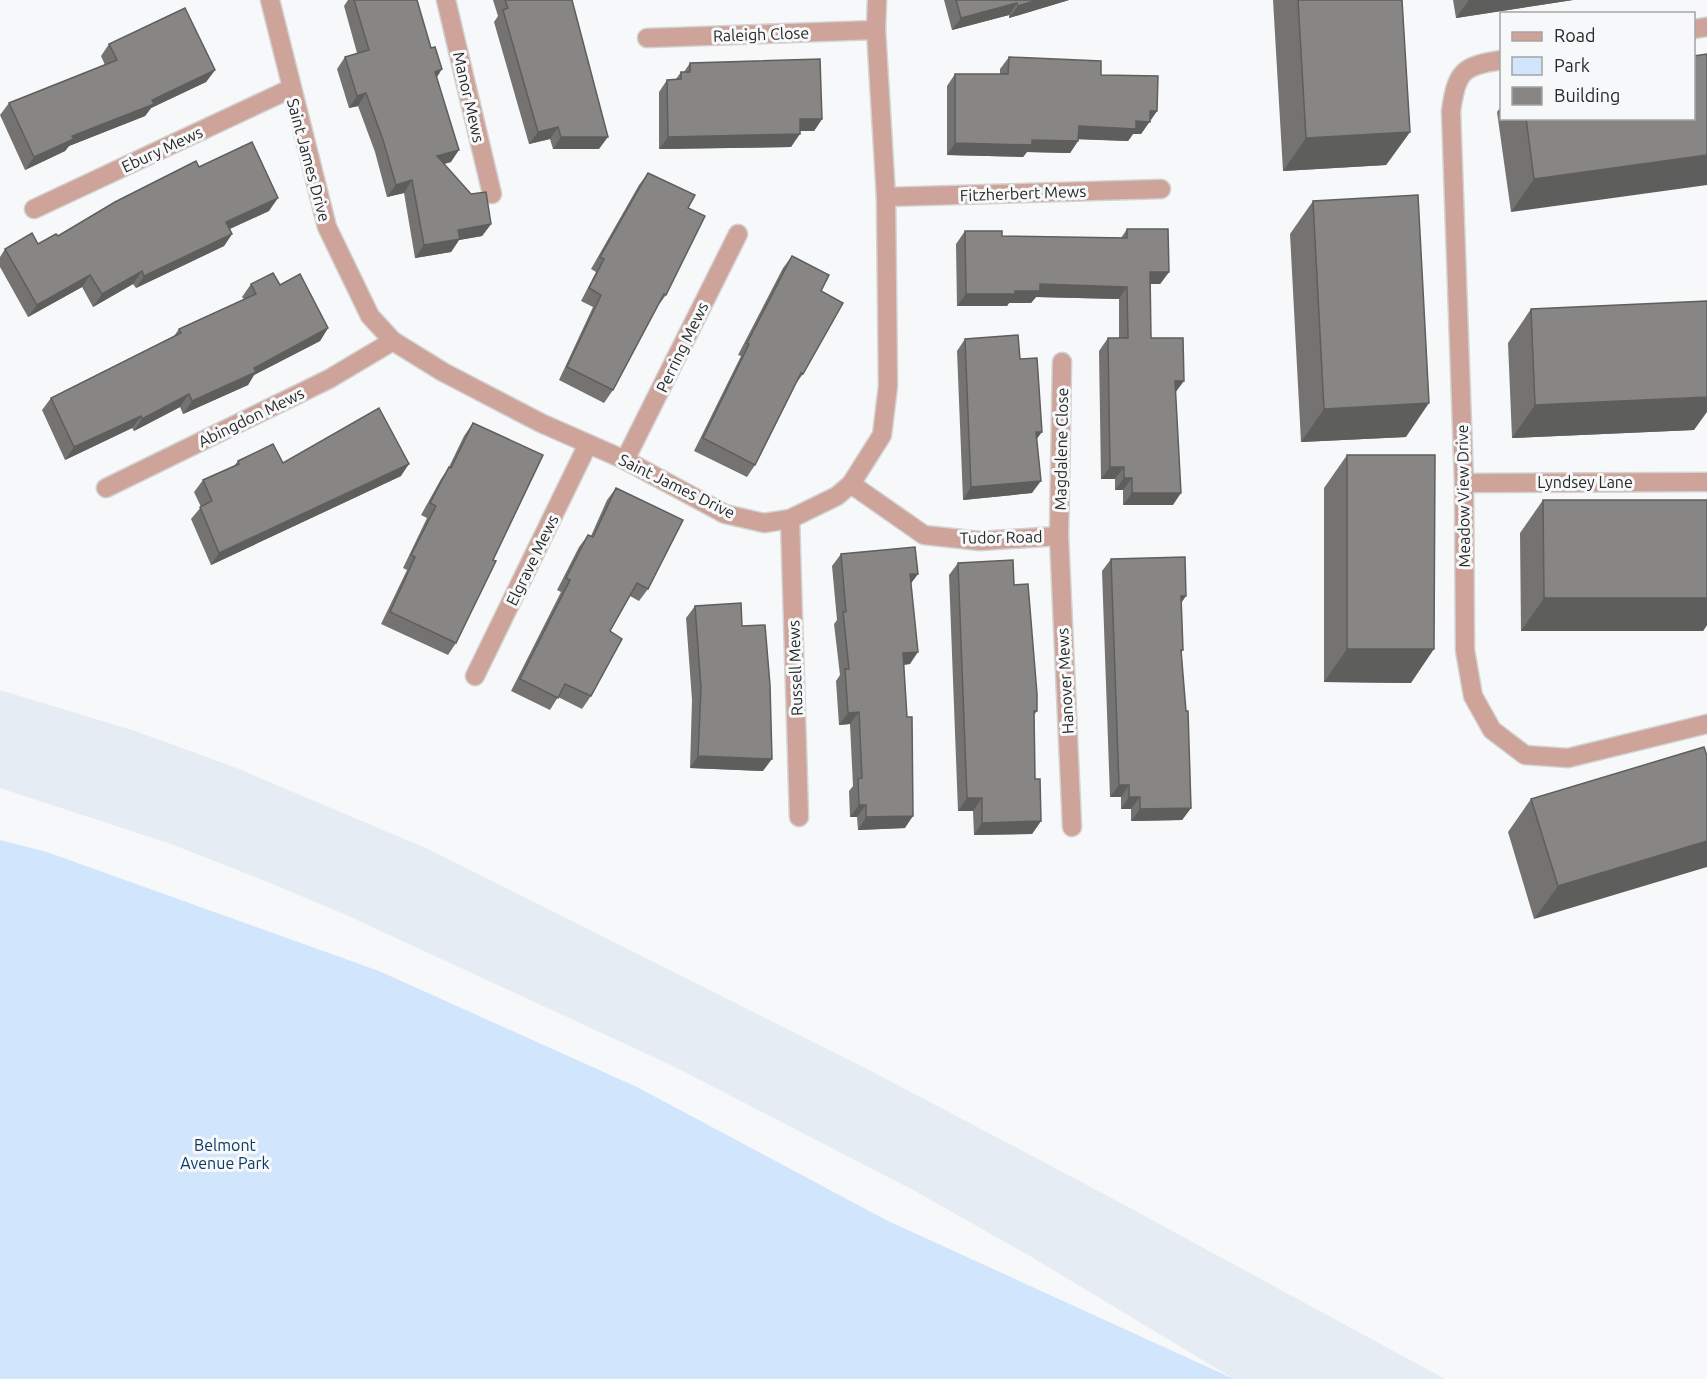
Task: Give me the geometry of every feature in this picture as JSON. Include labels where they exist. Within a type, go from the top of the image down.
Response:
[{"type":"street","name":"Saint James Drive","points":[[270,0],[290,89],[327,227],[370,316],[393,341],[453,377],[541,423],[625,460],[725,514],[764,523],[790,519],[837,496],[852,484],[882,435],[888,386],[886,197],[876,30],[877,0]]},
{"type":"street","name":"Manor Mews","points":[[446,0],[492,194]]},
{"type":"street","name":"Raleigh Close","points":[[647,38],[876,30]]},
{"type":"street","name":"Meadow View Drive","points":[[1500,60],[1473,65],[1455,84],[1450,111],[1464,483],[1465,650],[1473,696],[1492,730],[1525,755],[1568,758],[1707,724]]},
{"type":"street","name":"Ebury Mews","points":[[34,209],[290,89]]},
{"type":"street","name":"Fitzherbert Mews","points":[[886,197],[1161,189]]},
{"type":"street","name":"Perring Mews","points":[[625,460],[738,234]]},
{"type":"street","name":"Abingdon Mews","points":[[106,488],[329,379],[393,341]]},
{"type":"street","name":"Magdalene Close","points":[[1059,536],[1062,362]]},
{"type":"street","name":"Elgrave Mews","points":[[475,676],[588,444]]},
{"type":"street","name":"Lyndsey Lane","points":[[1464,483],[1707,482]]},
{"type":"street","name":"Tudor Road","points":[[852,484],[924,535],[980,541],[1059,536]]},
{"type":"street","name":"Russell Mews","points":[[790,519],[799,817]]},
{"type":"street","name":"Hanover Mews","points":[[1059,536],[1072,827]]},
{"type":"shaded area","points":[[0,690],[135,731],[234,767],[428,849],[867,1069],[1106,1195],[1445,1379],[1234,1379],[1030,1256],[913,1190],[673,1066],[344,914],[258,878],[171,844],[0,788]]},
{"type":"green space","name":"Belmont Avenue Park","points":[[0,840],[47,852],[379,971],[637,1087],[886,1220],[1234,1379],[0,1379]]},
{"type":"building","points":[[354,0],[417,0],[431,48],[435,47],[442,69],[435,72],[459,150],[437,156],[471,194],[486,192],[491,224],[458,230],[460,239],[424,245],[412,180],[396,185],[366,93],[357,96],[345,57],[369,50]]},
{"type":"building","points":[[505,0],[572,0],[608,137],[561,137],[558,127],[538,132],[503,10],[508,8]]},
{"type":"building","points":[[956,0],[1037,0],[961,18]]},
{"type":"building","points":[[1298,0],[1402,0],[1410,132],[1306,138]]},
{"type":"building","points":[[185,8],[215,70],[152,100],[154,104],[72,136],[74,139],[34,157],[9,103],[117,60],[109,44]]},
{"type":"building","points":[[1707,54],[1707,155],[1534,179],[1526,120],[1695,120],[1695,56]]},
{"type":"building","points":[[1009,57],[1101,61],[1101,75],[1158,76],[1157,111],[1150,111],[1150,122],[1136,121],[1136,129],[1079,126],[1078,141],[1032,140],[1032,145],[955,143],[955,74],[1008,74]]},
{"type":"building","points":[[820,59],[822,119],[800,119],[800,134],[668,137],[667,80],[681,79],[681,72],[690,72],[690,63]]},
{"type":"building","points":[[252,142],[278,198],[226,222],[232,234],[144,276],[142,271],[102,294],[90,275],[37,305],[5,249],[32,233],[38,244],[56,234],[58,236],[115,202],[196,161],[199,167]]},
{"type":"building","points":[[648,173],[695,195],[688,208],[705,216],[666,295],[664,294],[613,390],[567,367],[601,295],[589,288],[604,259],[600,257]]},
{"type":"building","points":[[1418,195],[1429,403],[1324,409],[1313,201]]},
{"type":"building","points":[[1127,229],[1168,229],[1169,272],[1150,272],[1151,338],[1183,338],[1184,381],[1175,381],[1181,493],[1132,493],[1132,478],[1124,478],[1124,467],[1110,467],[1108,338],[1128,338],[1127,287],[1040,284],[1040,291],[1015,291],[1015,294],[966,294],[965,231],[1002,231],[1002,236],[1127,238]]},
{"type":"building","points":[[792,256],[829,275],[821,291],[843,303],[803,374],[801,373],[755,465],[703,438],[749,344],[747,343]]},
{"type":"building","points":[[273,273],[280,285],[300,274],[328,328],[254,368],[256,372],[192,401],[189,394],[142,419],[141,416],[74,447],[51,398],[181,333],[179,329],[256,294],[251,284]]},
{"type":"building","points":[[1707,301],[1707,397],[1535,405],[1531,309]]},
{"type":"building","points":[[1018,335],[1020,359],[1037,358],[1042,432],[1036,432],[1041,481],[971,487],[965,339]]},
{"type":"building","points":[[379,408],[409,464],[219,553],[200,507],[212,501],[203,480],[239,464],[238,461],[273,444],[283,463]]},
{"type":"building","points":[[473,423],[543,455],[493,560],[496,561],[456,643],[390,612],[415,557],[411,555],[436,506],[430,503],[449,467],[451,468]]},
{"type":"building","points":[[1347,455],[1435,455],[1434,649],[1347,649]]},
{"type":"building","points":[[616,488],[683,520],[648,589],[637,583],[610,631],[622,639],[591,696],[565,684],[558,698],[520,679],[570,580],[566,578],[588,535],[593,537]]},
{"type":"building","points":[[1543,500],[1707,500],[1707,598],[1544,598]]},
{"type":"building","points":[[915,547],[918,574],[910,574],[918,652],[903,653],[907,717],[912,717],[913,816],[866,817],[866,805],[859,805],[858,779],[862,778],[859,712],[848,713],[845,669],[849,669],[843,612],[846,612],[841,554]]},
{"type":"building","points":[[1185,557],[1186,596],[1181,596],[1183,650],[1181,650],[1186,711],[1188,711],[1191,808],[1140,809],[1140,797],[1129,797],[1129,785],[1119,785],[1111,559]]},
{"type":"building","points":[[1013,560],[1014,585],[1028,584],[1037,694],[1037,711],[1034,711],[1035,779],[1040,779],[1041,821],[982,823],[982,798],[967,798],[958,563]]},
{"type":"building","points":[[741,603],[742,626],[765,625],[770,685],[772,759],[698,756],[701,688],[695,606]]},
{"type":"building","points":[[1704,747],[1707,756],[1707,841],[1558,886],[1531,799]]}]
